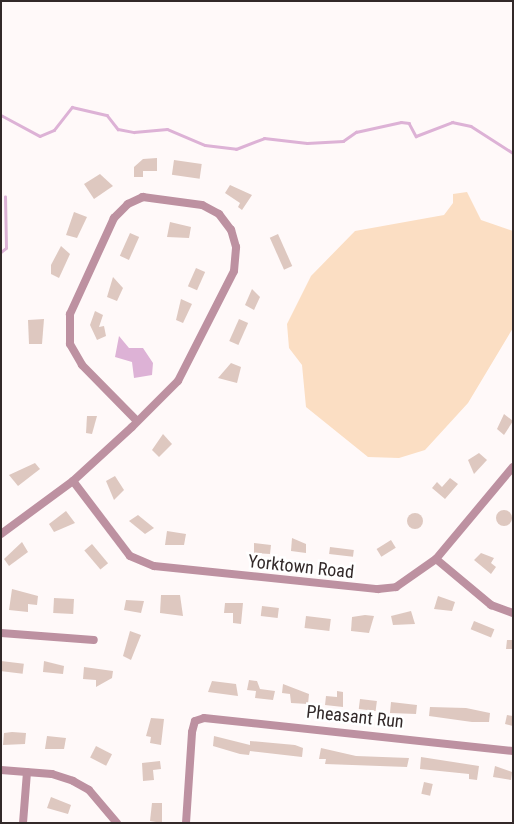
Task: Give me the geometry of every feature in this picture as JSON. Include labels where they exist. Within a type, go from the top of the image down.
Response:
[{"type":"street","points":[[1,534],[73,481],[137,421],[178,382],[234,271],[236,247],[231,230],[219,214],[202,205],[143,197],[128,204],[114,218],[70,314],[70,344],[82,366],[137,421]]},
{"type":"street","name":"Yorktown Road","points":[[73,481],[130,556],[154,566],[378,589],[396,587],[436,558],[513,467]]},
{"type":"street","points":[[436,558],[492,605],[513,614]]},
{"type":"street","points":[[1,633],[94,640]]},
{"type":"street","name":"Pheasant Run","points":[[186,823],[195,721],[204,718],[339,730],[513,751]]},
{"type":"street","points":[[1,770],[27,772],[73,781],[88,790],[117,823]]},
{"type":"street","points":[[23,823],[27,772]]},
{"type":"shaded area","points":[[467,192],[481,220],[513,231],[513,328],[468,403],[425,450],[399,458],[368,457],[306,407],[302,365],[289,348],[287,324],[311,276],[355,231],[444,215],[453,203],[453,194]]},
{"type":"shaded area","points":[[119,336],[129,348],[143,348],[153,363],[152,375],[134,378],[132,362],[115,357]]},
{"type":"building","points":[[157,158],[157,171],[143,171],[143,177],[134,177],[134,167],[143,159]]},
{"type":"building","points":[[174,160],[202,164],[200,179],[172,175]]},
{"type":"building","points":[[100,174],[113,186],[94,199],[84,184]]},
{"type":"building","points":[[230,185],[252,195],[242,210],[238,207],[240,203],[225,193]]},
{"type":"building","points":[[74,212],[87,217],[77,238],[66,235]]},
{"type":"building","points":[[170,222],[191,227],[189,238],[167,237]]},
{"type":"building","points":[[130,233],[139,237],[129,260],[120,256]]},
{"type":"building","points":[[278,234],[292,266],[284,270],[270,238]]},
{"type":"building","points":[[61,246],[70,254],[59,278],[51,274],[51,265]]},
{"type":"building","points":[[196,268],[205,272],[197,290],[188,286]]},
{"type":"building","points":[[113,277],[123,288],[117,301],[107,297]]},
{"type":"building","points":[[252,289],[260,297],[254,310],[245,305]]},
{"type":"building","points":[[181,299],[192,304],[183,323],[176,320]]},
{"type":"building","points":[[95,311],[103,315],[99,327],[104,326],[106,336],[97,340],[90,325]]},
{"type":"building","points":[[44,319],[42,344],[29,344],[28,320]]},
{"type":"building","points":[[239,319],[248,323],[238,345],[229,341]]},
{"type":"building","points":[[231,363],[241,367],[237,383],[218,378]]},
{"type":"building","points":[[504,414],[513,421],[504,435],[497,429]]},
{"type":"building","points":[[87,416],[97,416],[92,434],[86,433]]},
{"type":"building","points":[[163,434],[172,444],[159,457],[152,450]]},
{"type":"building","points":[[479,453],[487,460],[474,474],[468,460]]},
{"type":"building","points":[[35,463],[40,469],[18,486],[9,475]]},
{"type":"building","points":[[115,476],[124,490],[114,500],[106,481]]},
{"type":"building","points":[[450,478],[458,484],[445,499],[432,488],[437,482],[442,487]]},
{"type":"building","points":[[501,510],[507,510],[512,515],[510,524],[501,526],[496,521],[496,515]]},
{"type":"building","points":[[66,511],[75,523],[54,532],[49,524]]},
{"type":"building","points":[[415,513],[421,515],[423,521],[421,527],[415,529],[409,527],[407,521],[409,515]]},
{"type":"building","points":[[138,515],[154,528],[145,534],[129,521]]},
{"type":"building","points":[[167,531],[186,534],[184,545],[165,545]]},
{"type":"building","points":[[292,538],[306,544],[306,553],[291,551]]},
{"type":"building","points":[[391,540],[396,548],[381,557],[377,549]]},
{"type":"building","points":[[22,542],[28,552],[9,566],[4,559]]},
{"type":"building","points":[[254,543],[271,545],[270,554],[254,553]]},
{"type":"building","points":[[92,544],[108,563],[100,570],[84,550]]},
{"type":"building","points":[[330,547],[354,550],[353,557],[329,554]]},
{"type":"building","points":[[481,553],[494,558],[491,563],[496,567],[491,574],[474,560]]},
{"type":"building","points":[[12,589],[38,596],[37,605],[28,604],[28,612],[9,610]]},
{"type":"building","points":[[161,595],[180,595],[183,616],[160,613]]},
{"type":"building","points":[[438,596],[455,602],[452,611],[434,609]]},
{"type":"building","points":[[54,598],[74,599],[73,614],[53,613]]},
{"type":"building","points":[[126,600],[144,601],[141,613],[124,610]]},
{"type":"building","points":[[225,603],[243,603],[241,624],[233,623],[233,613],[224,613]]},
{"type":"building","points":[[262,606],[279,608],[278,618],[261,616]]},
{"type":"building","points":[[411,611],[415,624],[393,625],[391,616]]},
{"type":"building","points":[[306,616],[331,619],[329,631],[305,628]]},
{"type":"building","points":[[374,616],[369,633],[351,631],[352,617]]},
{"type":"building","points":[[474,621],[494,629],[491,638],[471,629]]},
{"type":"building","points":[[130,631],[141,635],[131,660],[123,656]]},
{"type":"building","points":[[507,640],[513,640],[513,649],[506,649]]},
{"type":"building","points":[[1,661],[24,664],[23,674],[1,671]]},
{"type":"building","points":[[44,661],[64,666],[63,674],[43,672]]},
{"type":"building","points":[[84,667],[113,671],[112,678],[96,687],[96,680],[83,679]]},
{"type":"building","points":[[249,680],[257,681],[260,689],[275,691],[273,700],[255,698],[256,691],[247,690]]},
{"type":"building","points":[[212,681],[236,684],[238,696],[208,692]]},
{"type":"building","points":[[283,684],[309,694],[308,704],[291,703],[290,694],[282,693]]},
{"type":"building","points":[[337,691],[343,692],[343,707],[325,705],[326,696],[337,697]]},
{"type":"building","points":[[360,699],[377,701],[376,711],[359,709]]},
{"type":"building","points":[[391,702],[417,705],[416,714],[390,713]]},
{"type":"building","points":[[430,707],[466,708],[490,713],[489,722],[472,722],[429,716]]},
{"type":"building","points":[[507,715],[513,716],[513,726],[505,724]]},
{"type":"building","points":[[151,718],[164,719],[161,745],[150,743],[151,737],[146,736]]},
{"type":"building","points":[[4,733],[26,733],[25,744],[3,745]]},
{"type":"building","points":[[47,736],[66,738],[64,749],[45,749]]},
{"type":"building","points":[[214,736],[250,745],[250,741],[295,745],[303,748],[302,757],[250,751],[249,755],[240,754],[213,746]]},
{"type":"building","points":[[96,746],[112,754],[106,766],[90,758]]},
{"type":"building","points":[[321,748],[356,756],[409,758],[407,767],[325,764],[326,759],[319,759]]},
{"type":"building","points":[[421,757],[479,766],[477,780],[469,779],[469,774],[420,769]]},
{"type":"building","points":[[160,761],[161,769],[153,770],[154,780],[143,781],[142,763]]},
{"type":"building","points":[[495,766],[512,772],[511,780],[493,777]]},
{"type":"building","points":[[424,782],[433,784],[430,796],[421,794]]},
{"type":"building","points":[[51,797],[71,805],[68,814],[47,808]]},
{"type":"building","points":[[152,803],[162,803],[162,823],[150,821]]},
{"type":"waterway","points":[[1,115],[40,136],[54,130],[72,107],[107,115],[118,129],[134,132],[167,129],[205,145],[236,149],[264,138],[307,143],[343,141],[356,132],[401,122],[409,123],[416,136],[452,122],[471,126],[513,153]]},
{"type":"waterway","points":[[1,252],[6,248],[5,197]]}]
